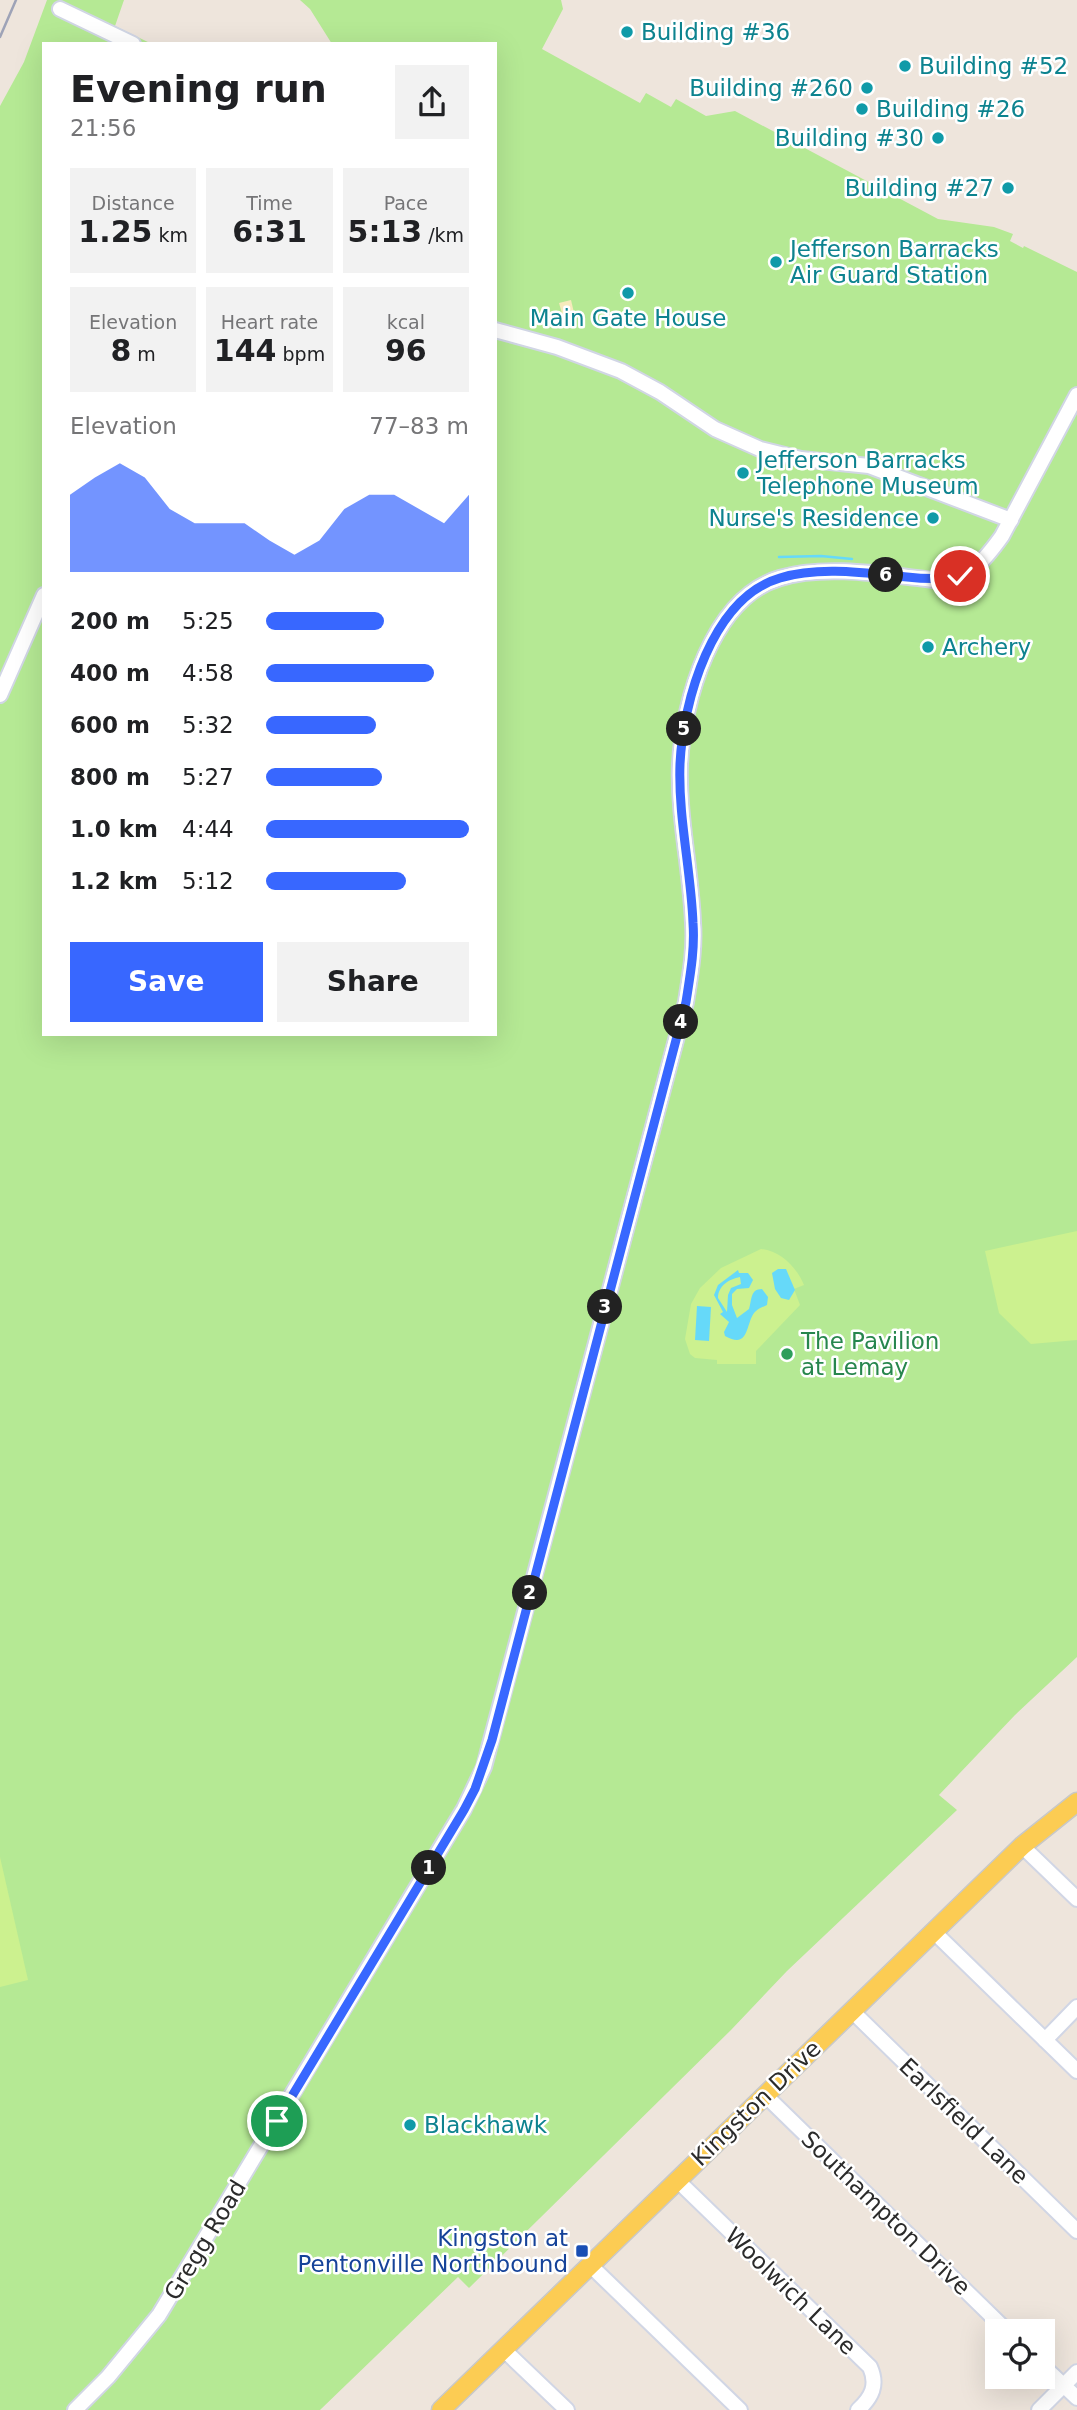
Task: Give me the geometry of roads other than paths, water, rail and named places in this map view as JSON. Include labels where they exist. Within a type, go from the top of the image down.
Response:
[{"type":"main road","name":"Kingston Drive","points":[[440,2410],[1022,1846],[1077,1802]]},
{"type":"street","points":[[60,9],[129,42]]},
{"type":"street","points":[[497,332],[568,351],[621,371],[660,392],[715,429],[760,449],[801,459],[869,466],[1011,520]]},
{"type":"street","name":"Gregg Road","points":[[75,2410],[116,2368],[167,2303],[464,1810],[484,1767],[686,1002],[693,949],[693,925],[680,799],[680,765],[682,739],[691,698],[711,645],[727,615],[749,593],[773,580],[817,572],[934,580],[960,576],[970,571],[988,556],[1011,520],[1076,400]]},
{"type":"street","points":[[0,695],[42,600]]},
{"type":"street","points":[[1022,1846],[1077,1899]]},
{"type":"street","points":[[933,1931],[1077,2071]]},
{"type":"street","points":[[1045,2040],[1077,2007]]},
{"type":"street","name":"Earlsfield Lane","points":[[852,2011],[1077,2231]]},
{"type":"street","name":"Southampton Drive","points":[[765,2095],[995,2319]]},
{"type":"street","name":"Woolwich Lane","points":[[677,2180],[870,2367],[875,2384],[867,2401],[858,2410]]},
{"type":"street","points":[[590,2265],[740,2410]]},
{"type":"street","points":[[503,2349],[567,2410]]},
{"type":"street","points":[[1039,2410],[1077,2372]]},
{"type":"street","points":[[1055,2377],[1077,2398]]},
{"type":"water","points":[[778,1269],[786,1269],[795,1290],[789,1300],[781,1298],[775,1289],[772,1273]]},
{"type":"water","points":[[738,1270],[739,1273],[748,1273],[753,1280],[749,1288],[737,1289],[732,1294],[732,1305],[737,1318],[749,1309],[755,1291],[762,1289],[768,1297],[767,1305],[753,1315],[746,1332],[739,1340],[725,1336],[729,1322],[720,1314],[723,1312],[714,1295],[718,1285]],"holes":[[[740,1277],[741,1284],[731,1288],[727,1312],[718,1298],[720,1290],[728,1281],[736,1278]]]},
{"type":"water","points":[[697,1306],[711,1307],[709,1341],[695,1340]]},
{"type":"waterway","points":[[779,557],[821,556],[852,559]]},
{"type":"railway","points":[[0,37],[16,0]]},
{"type":"place","name":"Building #36","points":[[627,32]]},
{"type":"place","name":"Building #52","points":[[905,66]]},
{"type":"place","name":"Building #260","points":[[867,88]]},
{"type":"place","name":"Building #26","points":[[862,109]]},
{"type":"place","name":"Building #30","points":[[938,138]]},
{"type":"place","name":"Building #27","points":[[1008,188]]},
{"type":"place","name":"Jefferson Barracks Air Guard Station","points":[[776,262]]},
{"type":"place","name":"Main Gate House","points":[[628,293]]},
{"type":"place","name":"Jefferson Barracks Telephone Museum","points":[[743,473]]},
{"type":"place","name":"Nurse's Residence","points":[[933,518]]},
{"type":"place","name":"Archery","points":[[928,647]]},
{"type":"place","name":"The Pavilion at Lemay","points":[[787,1354]]},
{"type":"place","name":"Blackhawk","points":[[410,2125]]},
{"type":"place","name":"Kingston at Pentonville Northbound","points":[[582,2251]]}]
